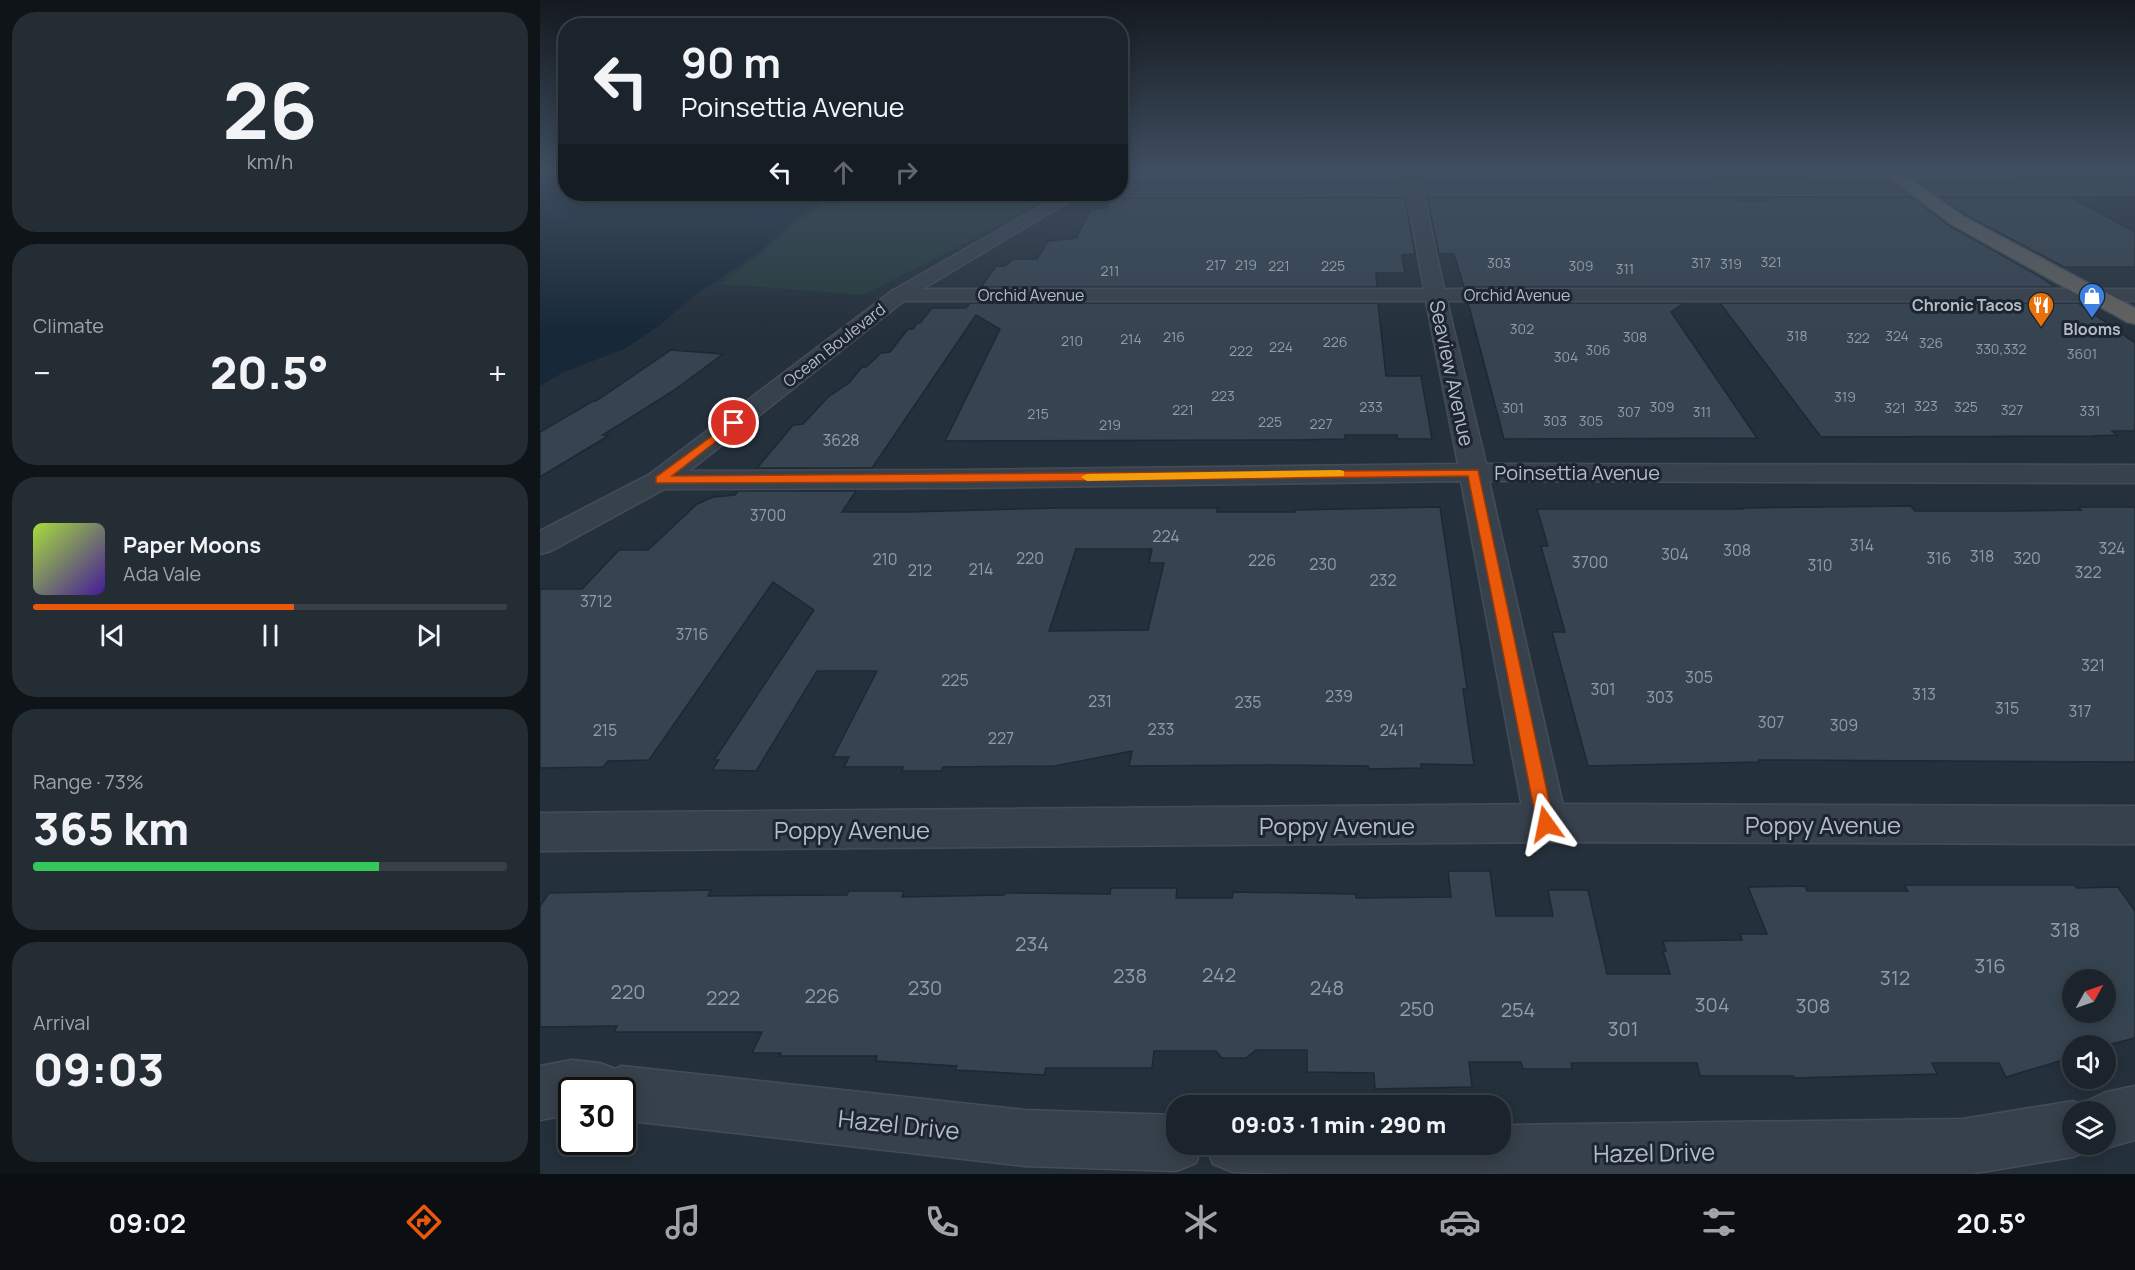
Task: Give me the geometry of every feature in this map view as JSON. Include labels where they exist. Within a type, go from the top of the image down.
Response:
[{"type":"highway","points":[[1964,224],[2135,317]]},
{"type":"highway","points":[[2002,224],[2134,295]]},
{"type":"street","name":"Ocean Boulevard","points":[[540,544],[660,480],[899,295],[1022,224]]},
{"type":"street","name":"Seaview Avenue","points":[[1422,224],[1546,824]]},
{"type":"street","name":"Orchid Avenue","points":[[899,295],[2134,295]]},
{"type":"street","name":"Poinsettia Avenue","points":[[660,480],[953,479],[1473,472],[2135,474]]},
{"type":"street","name":"Poppy Avenue","points":[[540,832],[1546,824],[2135,825]]},
{"type":"street","points":[[540,1093],[558,1090]]},
{"type":"street","name":"Hazel Drive","points":[[636,1095],[1024,1138],[1166,1143]]},
{"type":"street","points":[[2116,1118],[2135,1113]]},
{"type":"street","name":"Hazel Drive","points":[[1511,1153],[1951,1147],[2062,1131]]},
{"type":"green space","points":[[795,224],[1000,224],[864,295],[720,284],[762,253]]},
{"type":"water","points":[[540,224],[792,224],[758,253],[696,294],[660,325],[624,349],[564,372],[540,386]]},
{"type":"building","points":[[1083,224],[1410,224],[1415,254],[1402,255],[1405,273],[1376,273],[1377,287],[981,287],[996,266],[1005,266],[1013,259],[1037,259],[1048,241],[1076,238]]},
{"type":"building","points":[[1433,224],[1947,224],[2055,287],[1464,287],[1454,254],[1439,254]]},
{"type":"building","points":[[1982,224],[2120,224],[2135,232],[2135,267],[2064,267]]},
{"type":"building","points":[[970,303],[1378,303],[1386,376],[1421,376],[1432,439],[1398,439],[1397,435],[1345,435],[1345,439],[1292,440],[945,441],[1000,329],[976,315],[872,468],[757,468],[793,425],[803,424],[828,397],[849,383],[862,367],[866,367],[881,353],[890,352],[908,329],[913,329],[917,323],[920,323],[932,308],[966,308]]},
{"type":"building","points":[[1468,303],[1684,303],[1671,312],[1757,438],[1504,439]]},
{"type":"building","points":[[1720,303],[2078,303],[2135,343],[2135,431],[2112,431],[2117,435],[2092,436],[1821,437]]},
{"type":"building","points":[[671,350],[723,354],[673,391],[603,435],[608,436],[540,477],[540,432],[596,401]]},
{"type":"building","points":[[738,491],[856,491],[842,512],[1217,508],[1217,512],[1295,512],[1295,510],[1440,507],[1467,689],[1463,689],[1474,765],[1421,764],[1421,768],[1369,769],[1368,766],[1129,766],[1132,751],[1055,766],[943,767],[941,771],[902,771],[903,767],[844,767],[849,757],[833,757],[877,671],[817,671],[756,771],[712,770],[719,760],[714,760],[814,610],[773,582],[649,760],[608,761],[603,767],[540,768],[540,589],[582,589],[619,550],[648,550],[697,504],[713,497],[735,495]],"holes":[[[1076,549],[1152,549],[1149,563],[1164,563],[1148,630],[1049,631]]]},
{"type":"building","points":[[1911,506],[1915,511],[2081,510],[2078,507],[2135,507],[2135,762],[1759,760],[1759,762],[1588,766],[1552,632],[1565,632],[1541,546],[1548,546],[1537,509]]},
{"type":"building","points":[[1448,871],[1490,871],[1496,916],[1553,916],[1548,890],[1588,890],[1607,974],[1670,974],[1663,951],[1666,951],[1663,941],[1742,940],[1740,934],[1767,934],[1748,887],[1805,886],[1807,891],[1908,891],[1904,885],[2118,887],[2135,911],[2135,1038],[2116,1043],[2116,1035],[2062,1035],[2062,1060],[2006,1077],[1999,1063],[1932,1063],[1937,1074],[1794,1078],[1793,1076],[1700,1076],[1697,1063],[1571,1063],[1572,1069],[1523,1069],[1521,1062],[1469,1062],[1472,1087],[1375,1089],[1374,1073],[1307,1072],[1307,1050],[1256,1050],[1246,1058],[1222,1058],[1216,1051],[1154,1051],[1152,1068],[1046,1068],[1044,1075],[955,1070],[957,1066],[876,1061],[877,1056],[779,1056],[781,1053],[752,1053],[762,1032],[614,1032],[617,1026],[540,1027],[540,906],[549,893],[711,890],[708,896],[847,895],[849,891],[904,891],[902,897],[1004,895],[1005,893],[1110,894],[1111,888],[1177,888],[1176,898],[1232,898],[1233,892],[1356,894],[1356,898],[1451,897]]},
{"type":"slow traffic","points":[[1087,477],[1340,474]]},
{"type":"place","name":"Blooms","points":[[2092,319]]},
{"type":"place","name":"Chronic Tacos","points":[[2041,328]]},
{"type":"route","points":[[734,423],[660,480],[964,479],[1473,472],[1546,824]]}]
